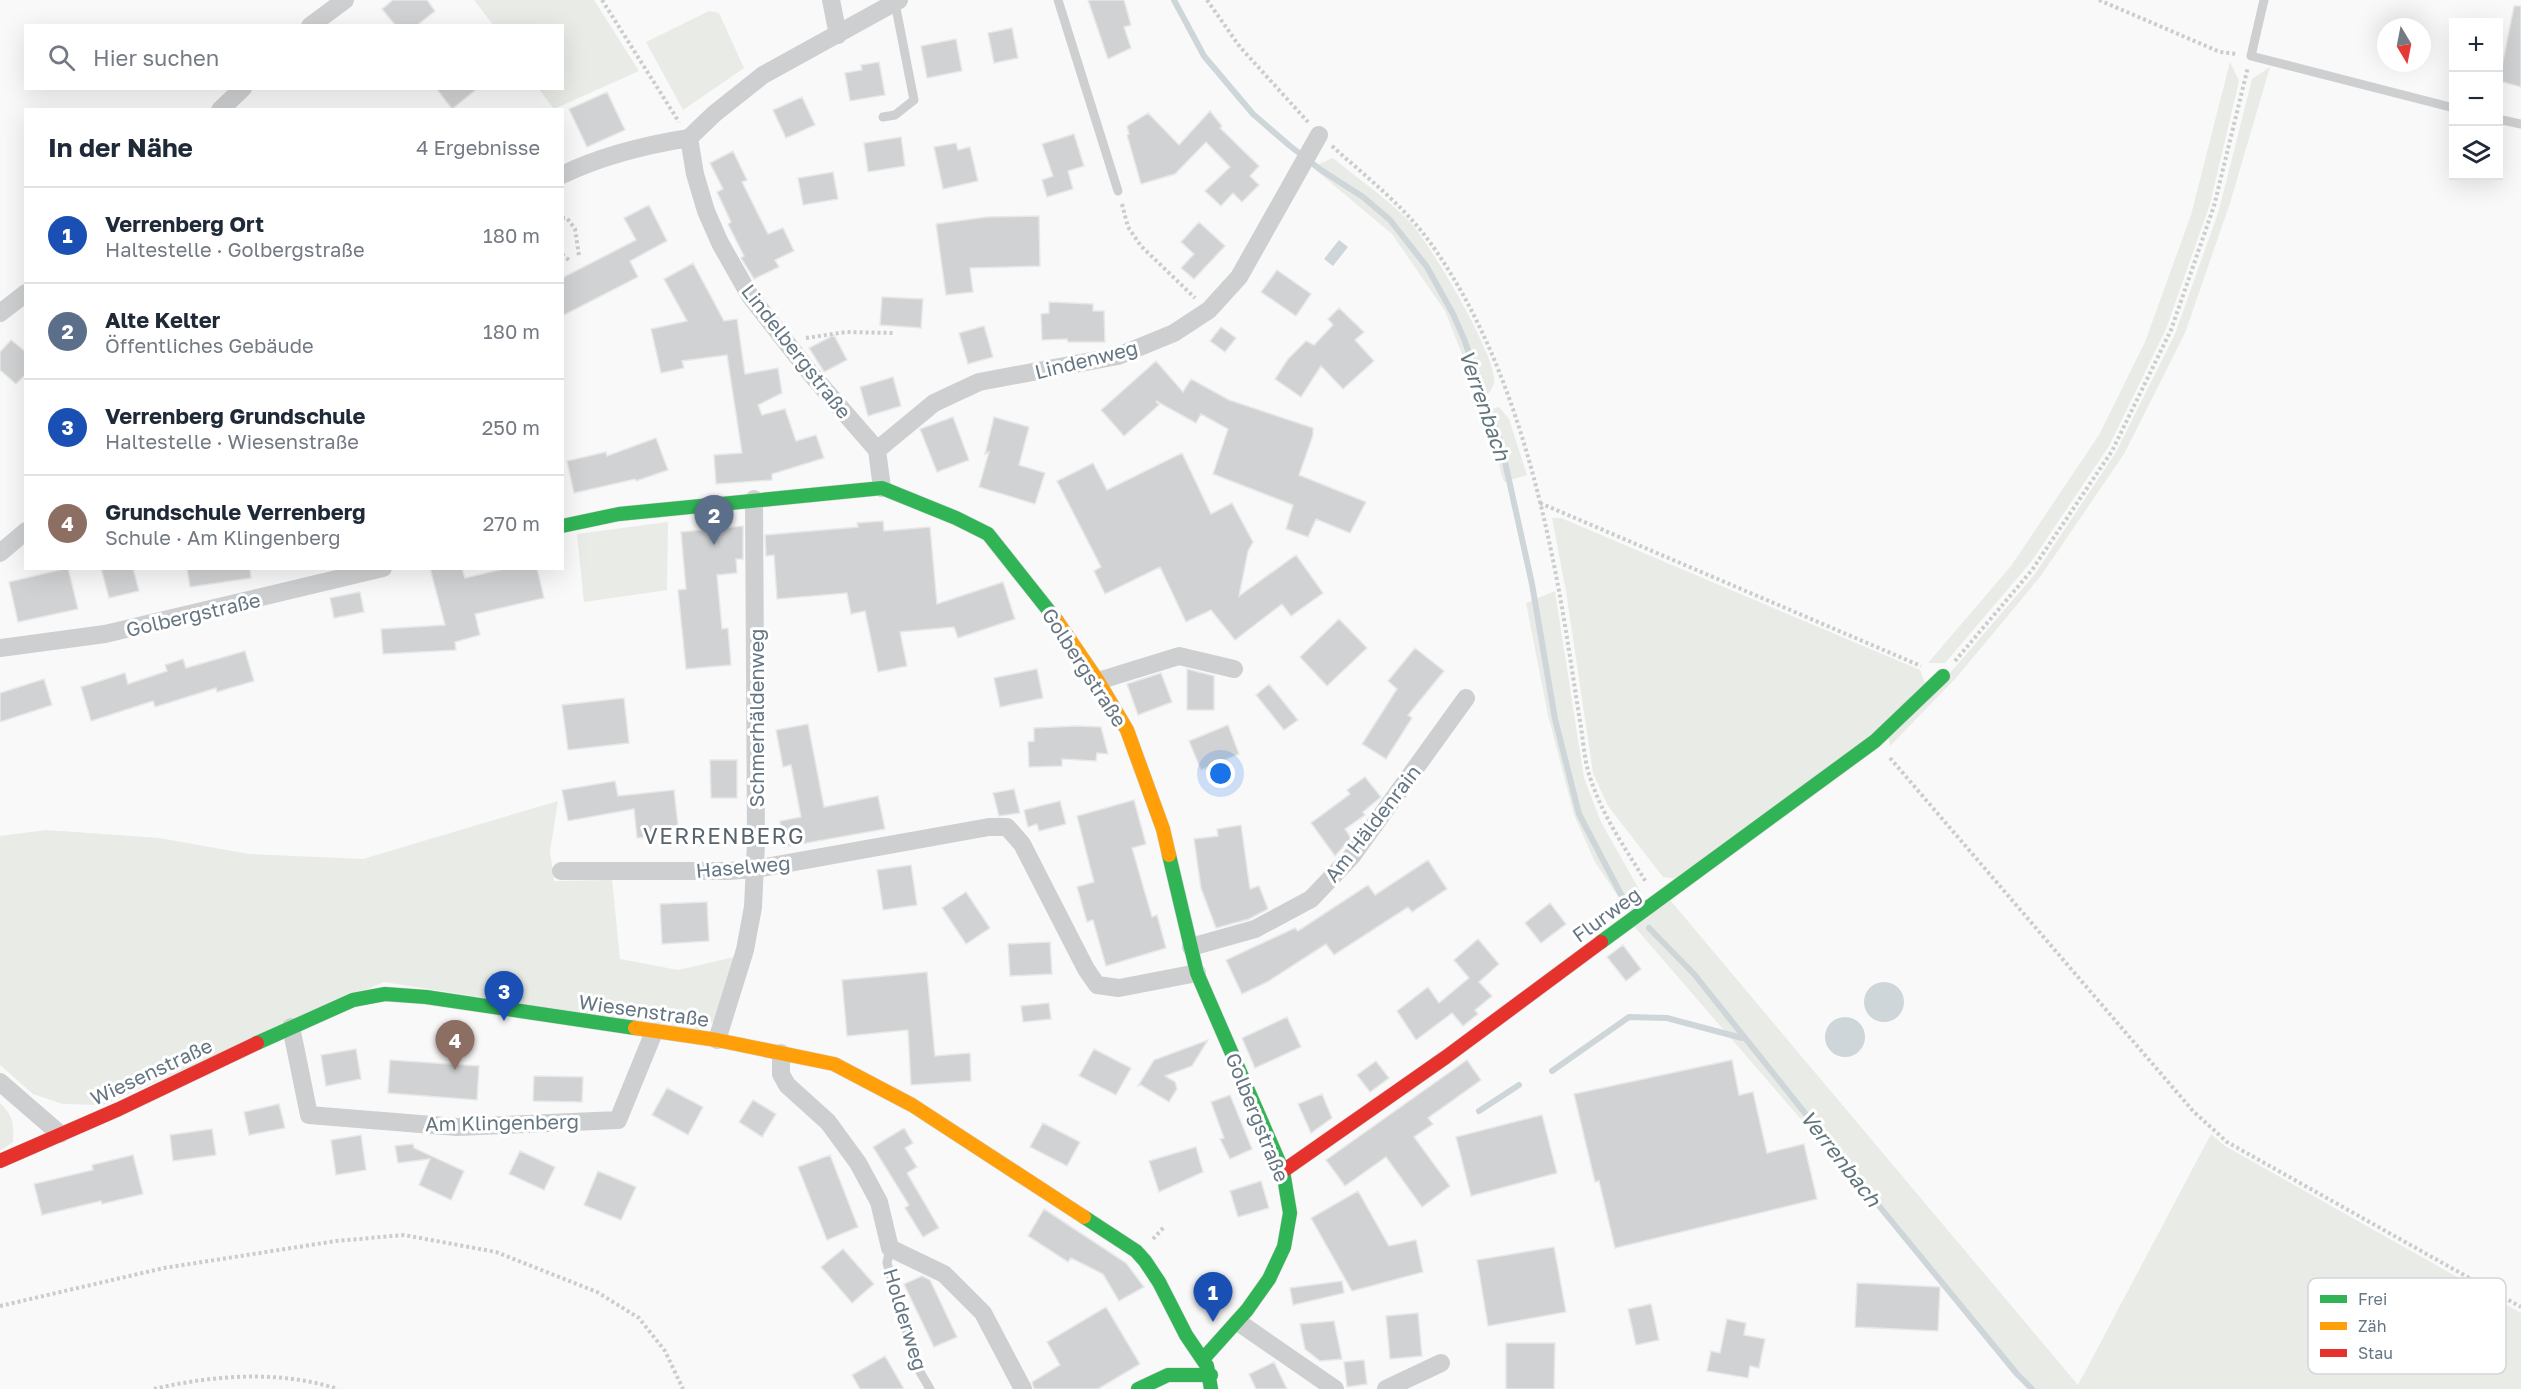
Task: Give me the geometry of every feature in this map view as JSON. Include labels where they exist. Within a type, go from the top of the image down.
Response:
[{"type":"street","points":[[313,24],[345,0]]},
{"type":"street","points":[[831,0],[838,35]]},
{"type":"street","points":[[564,174],[587,163],[647,145],[689,138],[714,114],[763,75],[897,2]]},
{"type":"street","points":[[222,108],[241,90]]},
{"type":"street","name":"Lindenweg","points":[[877,450],[934,403],[979,382],[1118,356],[1174,333],[1209,310],[1239,277],[1319,135]]},
{"type":"street","name":"Lindelbergstraße","points":[[689,138],[695,174],[706,211],[720,243],[750,296],[785,342],[877,450]]},
{"type":"street","points":[[0,313],[24,295]]},
{"type":"street","points":[[877,450],[882,488]]},
{"type":"street","name":"Golbergstraße","points":[[564,526],[619,514],[882,488],[956,518],[988,534],[1051,611],[1127,729],[1163,829],[1197,973],[1283,1171],[1290,1213],[1284,1246],[1269,1279],[1238,1322],[1204,1358]]},
{"type":"street","name":"Schmerhäldenweg","points":[[717,1040],[745,950],[753,907],[755,869],[754,499]]},
{"type":"street","points":[[0,553],[24,533]]},
{"type":"street","name":"Golbergstraße","points":[[0,648],[105,634],[375,570]]},
{"type":"street","points":[[1098,681],[1179,656],[1234,669]]},
{"type":"street","name":"Flurweg","points":[[1283,1171],[1446,1057],[1875,741],[1943,676]]},
{"type":"street","name":"Am Häldenrain","points":[[1191,947],[1255,928],[1311,899],[1352,856],[1466,698]]},
{"type":"street","name":"Haselweg","points":[[561,872],[755,869],[989,827],[1007,827],[1022,844],[1086,969],[1097,985],[1119,988],[1197,973]]},
{"type":"street","name":"Wiesenstraße","points":[[0,1161],[119,1109],[353,1000],[385,994],[426,997],[717,1040],[834,1064],[912,1105],[1136,1251],[1154,1270],[1186,1335],[1204,1358]]},
{"type":"street","name":"Am Klingenberg","points":[[291,1027],[309,1114],[457,1127],[618,1120],[654,1032]]},
{"type":"street","name":"Holderweg","points":[[781,1053],[781,1074],[787,1085],[828,1122],[858,1163],[879,1202],[890,1248],[944,1274],[983,1313],[1023,1389]]},
{"type":"street","points":[[0,1082],[60,1134]]},
{"type":"street","points":[[1238,1322],[1335,1389]]},
{"type":"street","points":[[1138,1389],[1168,1375],[1211,1382],[1204,1358]]},
{"type":"street","points":[[1386,1389],[1441,1363]]},
{"type":"lane","points":[[1058,0],[1118,191]]},
{"type":"lane","points":[[2264,0],[2251,56],[2449,107]]},
{"type":"lane","points":[[883,117],[895,115],[914,100],[897,2]]},
{"type":"lane","points":[[2503,120],[2521,124]]},
{"type":"lane","name":"Holderweg","points":[[890,1248],[887,1263],[916,1365],[930,1389]]},
{"type":"path","points":[[602,0],[689,138]]},
{"type":"path","points":[[1208,0],[1240,48],[1319,135],[1403,211],[1428,240],[1460,289],[1488,340],[1508,394],[1540,503],[1559,590],[1589,774],[1605,816],[1657,901]]},
{"type":"path","points":[[1540,503],[1943,676],[2032,570],[2112,451],[2170,330],[2214,206],[2251,56],[2220,52],[2099,0]]},
{"type":"path","points":[[1118,191],[1128,227],[1141,246],[1209,310]]},
{"type":"path","points":[[564,218],[575,229],[579,256]]},
{"type":"path","points":[[564,256],[571,262]]},
{"type":"path","points":[[785,342],[846,332],[893,333]]},
{"type":"path","points":[[1875,741],[2193,1111],[2227,1142],[2469,1278]]},
{"type":"path","points":[[0,1306],[164,1269],[336,1241],[404,1235],[496,1252],[597,1292],[639,1318],[665,1351],[683,1389]]},
{"type":"path","points":[[2506,1299],[2521,1307]]},
{"type":"path","points":[[154,1389],[235,1376],[278,1378],[323,1384],[338,1389]]},
{"type":"shaded area","points":[[474,0],[594,0],[639,71],[553,108],[540,90],[564,90],[564,24],[492,24]]},
{"type":"shaded area","points":[[709,11],[719,13],[744,68],[683,110],[646,42]]},
{"type":"shaded area","points":[[2230,62],[2239,81],[2210,204],[2166,329],[2109,446],[2031,562],[1945,663],[1928,663],[2011,566],[2099,435],[2145,342],[2191,215]]},
{"type":"shaded area","points":[[2270,67],[2230,203],[2185,333],[2124,454],[2040,577],[1956,678],[1890,746],[1888,734],[1944,680],[2035,574],[2116,452],[2175,334],[2219,210],[2252,79]]},
{"type":"shaded area","points":[[1333,158],[1383,197],[1410,222],[1446,275],[1475,327],[1493,370],[1493,386],[1489,393],[1480,400],[1445,311],[1392,234],[1312,167]]},
{"type":"shaded area","points":[[1339,240],[1348,247],[1333,266],[1324,259]]},
{"type":"shaded area","points":[[1499,407],[1509,419],[1527,475],[1504,482],[1483,411]]},
{"type":"shaded area","points":[[1552,518],[1561,518],[1920,670],[1925,683],[1876,731],[1678,879],[1663,877],[1608,806],[1593,773],[1566,591]]},
{"type":"shaded area","points":[[668,522],[667,590],[584,602],[577,534]]},
{"type":"shaded area","points":[[1555,591],[1584,778],[1601,822],[1645,900],[1629,913],[1595,862],[1574,815],[1548,715],[1526,603]]},
{"type":"shaded area","points":[[558,801],[550,851],[554,881],[612,880],[620,959],[678,970],[734,957],[715,1021],[698,1031],[384,982],[103,1105],[63,1104],[33,1094],[0,1065],[0,836],[46,830],[159,838],[249,854],[363,859]]},
{"type":"shaded area","points":[[1670,900],[2078,1385],[2211,1134],[2225,1146],[2459,1278],[2308,1278],[2308,1374],[2506,1374],[2506,1305],[2521,1313],[2521,1389],[2034,1389],[1633,925]]},
{"type":"shaded area","points":[[1884,982],[1892,983],[1898,988],[1903,994],[1903,1010],[1898,1016],[1892,1021],[1884,1022],[1876,1021],[1870,1016],[1865,1010],[1864,1002],[1865,994],[1870,988],[1876,983]]},
{"type":"shaded area","points":[[1845,1017],[1853,1018],[1859,1023],[1864,1029],[1864,1045],[1859,1051],[1853,1056],[1845,1057],[1837,1056],[1831,1051],[1826,1045],[1825,1037],[1826,1029],[1831,1023],[1837,1018]]},
{"type":"shaded area","points":[[0,1103],[10,1116],[13,1125],[13,1142],[0,1151]]},
{"type":"building","points":[[393,0],[427,0],[435,11],[419,24],[394,24],[382,9]]},
{"type":"building","points":[[1088,0],[1124,0],[1131,25],[1124,27],[1131,48],[1108,59]]},
{"type":"building","points":[[2514,6],[2521,6],[2521,87],[2503,82],[2503,61]]},
{"type":"building","points":[[1012,28],[1018,58],[994,63],[988,33]]},
{"type":"building","points":[[956,39],[962,71],[927,78],[921,46]]},
{"type":"building","points":[[879,62],[885,95],[850,101],[845,73],[862,70],[861,65]]},
{"type":"building","points":[[438,90],[476,90],[453,108]]},
{"type":"building","points":[[607,92],[625,130],[587,147],[569,109]]},
{"type":"building","points":[[802,97],[815,125],[786,138],[773,110]]},
{"type":"building","points":[[1210,111],[1222,126],[1220,128],[1259,166],[1250,176],[1259,185],[1242,202],[1233,193],[1221,206],[1205,191],[1230,167],[1206,142],[1175,174],[1141,184],[1127,135],[1129,134],[1127,126],[1148,113],[1179,145]]},
{"type":"building","points":[[1074,134],[1084,166],[1068,171],[1073,189],[1047,197],[1042,180],[1053,176],[1042,144]]},
{"type":"building","points":[[901,137],[905,166],[868,172],[864,143]]},
{"type":"building","points":[[956,143],[958,150],[970,147],[978,181],[943,189],[934,147]]},
{"type":"building","points":[[733,151],[747,180],[742,182],[768,234],[783,228],[794,251],[775,260],[779,267],[754,279],[741,258],[744,256],[728,224],[731,222],[717,192],[723,189],[710,163]]},
{"type":"building","points":[[833,172],[838,199],[803,205],[798,178]]},
{"type":"building","points":[[649,205],[667,241],[630,261],[638,277],[564,315],[564,277],[636,240],[624,218]]},
{"type":"building","points":[[1039,216],[1040,266],[970,268],[973,292],[946,295],[936,224],[987,217]]},
{"type":"building","points":[[1199,222],[1225,246],[1194,279],[1181,268],[1194,254],[1181,242]]},
{"type":"building","points":[[693,263],[724,321],[737,319],[745,374],[778,368],[782,393],[758,405],[762,415],[785,409],[796,441],[816,435],[824,458],[772,474],[772,480],[716,484],[714,455],[742,453],[727,355],[682,361],[684,368],[661,373],[651,329],[687,321],[664,279]]},
{"type":"building","points":[[1277,270],[1311,294],[1296,316],[1261,292]]},
{"type":"building","points":[[882,297],[923,299],[921,328],[880,325]]},
{"type":"building","points":[[1049,302],[1093,304],[1093,311],[1104,311],[1105,342],[1042,340],[1041,314],[1049,313]]},
{"type":"building","points":[[1339,308],[1364,332],[1355,340],[1374,361],[1343,389],[1321,366],[1301,397],[1275,379],[1288,359],[1306,341],[1314,345],[1333,325],[1328,319]]},
{"type":"building","points":[[984,326],[993,357],[968,364],[959,333]]},
{"type":"building","points":[[1221,327],[1236,338],[1225,352],[1210,341]]},
{"type":"building","points":[[834,335],[847,360],[824,372],[809,348]]},
{"type":"building","points":[[11,340],[24,350],[24,376],[16,384],[0,370],[0,352]]},
{"type":"building","points":[[1156,361],[1183,392],[1191,379],[1229,400],[1313,428],[1313,435],[1299,475],[1366,502],[1350,533],[1316,519],[1308,537],[1286,529],[1293,505],[1213,474],[1228,429],[1201,414],[1196,423],[1156,401],[1159,405],[1124,436],[1101,410]]},
{"type":"building","points":[[893,377],[901,406],[868,416],[860,387]]},
{"type":"building","points":[[953,417],[969,460],[937,472],[920,429]]},
{"type":"building","points":[[994,417],[1029,427],[1019,465],[1045,473],[1035,504],[979,487],[989,452],[985,454]]},
{"type":"building","points":[[656,438],[668,470],[636,481],[635,479],[574,493],[567,461],[606,452],[607,456]]},
{"type":"building","points":[[1182,453],[1211,514],[1232,503],[1253,542],[1248,551],[1239,596],[1296,555],[1323,593],[1291,616],[1282,604],[1235,640],[1211,610],[1186,622],[1160,567],[1105,594],[1094,571],[1101,567],[1057,481],[1093,463],[1107,490]]},
{"type":"building","points":[[883,521],[884,531],[930,527],[937,604],[1003,582],[1015,619],[958,638],[954,627],[900,632],[907,666],[878,672],[865,611],[851,614],[847,593],[777,599],[774,555],[766,556],[765,535],[858,527],[857,523]]},
{"type":"building","points":[[743,526],[743,559],[736,559],[737,573],[717,575],[722,629],[728,628],[731,665],[686,669],[678,590],[686,589],[681,532]]},
{"type":"building","points":[[68,570],[78,609],[18,622],[9,582]]},
{"type":"building","points":[[102,570],[134,570],[139,591],[109,598]]},
{"type":"building","points":[[187,570],[250,570],[251,578],[190,587]]},
{"type":"building","points":[[431,570],[463,570],[465,578],[499,570],[537,570],[544,598],[475,614],[480,635],[455,642],[456,650],[383,654],[381,629],[445,625]]},
{"type":"building","points":[[360,592],[364,612],[334,618],[330,598]]},
{"type":"building","points":[[1339,619],[1367,648],[1327,686],[1300,657]]},
{"type":"building","points":[[1415,648],[1444,671],[1408,715],[1412,718],[1386,759],[1362,744],[1397,689],[1388,681]]},
{"type":"building","points":[[245,651],[254,681],[217,692],[216,688],[155,707],[153,701],[91,721],[81,687],[125,673],[128,684],[167,671],[165,665],[183,659],[186,668]]},
{"type":"building","points":[[1037,669],[1043,698],[1000,707],[994,678]]},
{"type":"building","points":[[1187,669],[1214,676],[1214,710],[1187,710]]},
{"type":"building","points":[[1161,673],[1172,702],[1138,715],[1127,684]]},
{"type":"building","points":[[44,679],[52,705],[0,722],[0,693]]},
{"type":"building","points":[[1269,684],[1298,720],[1284,730],[1256,695]]},
{"type":"building","points":[[624,698],[629,743],[568,750],[562,705]]},
{"type":"building","points":[[808,724],[824,807],[878,796],[885,829],[784,847],[780,821],[801,817],[791,765],[783,767],[776,730]]},
{"type":"building","points":[[1228,725],[1239,754],[1201,770],[1189,741]]},
{"type":"building","points":[[1101,727],[1108,754],[1097,753],[1096,761],[1062,759],[1062,766],[1029,767],[1028,742],[1034,741],[1034,728]]},
{"type":"building","points":[[710,760],[737,760],[737,798],[711,798]]},
{"type":"building","points":[[1365,777],[1381,797],[1363,812],[1365,815],[1345,829],[1351,838],[1335,856],[1311,823],[1350,794],[1347,790]]},
{"type":"building","points":[[615,781],[618,796],[674,790],[679,834],[637,838],[634,809],[568,821],[562,790]]},
{"type":"building","points":[[1014,789],[1020,813],[999,816],[993,793]]},
{"type":"building","points":[[1134,800],[1146,844],[1132,848],[1152,917],[1157,915],[1166,948],[1106,966],[1093,920],[1087,922],[1077,887],[1094,882],[1077,816]]},
{"type":"building","points":[[1060,801],[1066,824],[1039,831],[1037,824],[1028,827],[1024,810]]},
{"type":"building","points":[[1241,825],[1250,889],[1259,886],[1268,909],[1249,919],[1216,928],[1201,888],[1194,839],[1218,836],[1217,829]]},
{"type":"building","points":[[1428,860],[1447,889],[1412,912],[1408,907],[1334,955],[1326,944],[1267,982],[1242,994],[1226,960],[1295,928],[1298,931],[1368,885],[1375,895]]},
{"type":"building","points":[[911,865],[917,905],[883,910],[877,870]]},
{"type":"building","points":[[966,892],[990,928],[966,944],[942,908]]},
{"type":"building","points":[[707,902],[709,941],[662,944],[660,904]]},
{"type":"building","points":[[1550,903],[1566,924],[1541,943],[1525,923]]},
{"type":"building","points":[[1478,939],[1499,964],[1479,982],[1492,996],[1475,1010],[1478,1014],[1463,1026],[1452,1013],[1416,1040],[1397,1011],[1428,987],[1439,1003],[1469,978],[1454,960]]},
{"type":"building","points":[[1050,942],[1052,974],[1010,976],[1008,944]]},
{"type":"building","points":[[1623,945],[1641,969],[1626,981],[1607,957]]},
{"type":"building","points":[[927,972],[935,1056],[970,1053],[971,1081],[911,1085],[908,1030],[847,1036],[842,980]]},
{"type":"building","points":[[1049,1003],[1051,1019],[1023,1022],[1021,1006]]},
{"type":"building","points":[[1287,1017],[1301,1047],[1255,1068],[1242,1038]]},
{"type":"building","points":[[1208,1040],[1192,1066],[1165,1076],[1175,1082],[1177,1089],[1169,1102],[1141,1085],[1138,1086],[1154,1060]]},
{"type":"building","points":[[356,1049],[361,1079],[326,1086],[321,1055]]},
{"type":"building","points":[[1094,1049],[1131,1068],[1116,1095],[1079,1076]]},
{"type":"building","points":[[390,1060],[479,1066],[477,1100],[388,1093]]},
{"type":"building","points":[[1467,1060],[1481,1080],[1428,1118],[1433,1124],[1414,1137],[1450,1186],[1422,1207],[1386,1157],[1345,1186],[1326,1160]]},
{"type":"building","points":[[1732,1060],[1739,1095],[1753,1092],[1767,1153],[1804,1144],[1817,1199],[1615,1248],[1599,1181],[1595,1182],[1574,1094]]},
{"type":"building","points":[[1376,1061],[1389,1078],[1370,1092],[1357,1075]]},
{"type":"building","points":[[534,1076],[583,1077],[582,1102],[533,1101]]},
{"type":"building","points":[[667,1088],[703,1107],[688,1135],[652,1115]]},
{"type":"building","points":[[1322,1094],[1332,1118],[1311,1133],[1298,1104]]},
{"type":"building","points":[[1230,1095],[1252,1149],[1230,1159],[1220,1139],[1224,1138],[1211,1102]]},
{"type":"building","points":[[753,1100],[776,1114],[762,1137],[739,1122]]},
{"type":"building","points":[[279,1104],[285,1128],[249,1135],[244,1112]]},
{"type":"building","points":[[1542,1115],[1557,1173],[1471,1196],[1456,1137]]},
{"type":"building","points":[[1043,1123],[1080,1142],[1067,1166],[1030,1147]]},
{"type":"building","points":[[904,1128],[913,1143],[905,1148],[917,1167],[907,1173],[939,1228],[923,1237],[905,1208],[909,1205],[873,1147]]},
{"type":"building","points":[[212,1129],[216,1155],[173,1161],[170,1135]]},
{"type":"building","points":[[361,1135],[366,1170],[336,1175],[331,1140]]},
{"type":"building","points":[[413,1144],[414,1148],[464,1171],[451,1200],[419,1185],[430,1159],[398,1163],[395,1146]]},
{"type":"building","points":[[1196,1147],[1203,1172],[1159,1192],[1149,1161]]},
{"type":"building","points":[[520,1151],[555,1167],[544,1190],[509,1174]]},
{"type":"building","points":[[133,1155],[143,1194],[42,1215],[34,1184],[93,1170],[92,1165]]},
{"type":"building","points":[[830,1155],[858,1227],[827,1240],[798,1167]]},
{"type":"building","points":[[598,1171],[636,1187],[621,1220],[584,1205]]},
{"type":"building","points":[[1261,1181],[1269,1208],[1238,1217],[1230,1191]]},
{"type":"building","points":[[1358,1191],[1389,1246],[1416,1240],[1423,1272],[1352,1291],[1311,1218]]},
{"type":"building","points":[[1044,1209],[1126,1263],[1144,1287],[1119,1301],[1103,1274],[1071,1258],[1068,1262],[1028,1236]]},
{"type":"building","points":[[1554,1247],[1566,1312],[1488,1326],[1477,1260]]},
{"type":"building","points":[[843,1249],[874,1284],[852,1303],[821,1267]]},
{"type":"building","points":[[922,1276],[930,1280],[957,1337],[934,1347],[904,1284]]},
{"type":"building","points":[[1342,1281],[1344,1293],[1293,1305],[1290,1288]]},
{"type":"building","points":[[1857,1283],[1940,1287],[1938,1331],[1855,1327]]},
{"type":"building","points":[[1651,1304],[1659,1340],[1636,1345],[1628,1309]]},
{"type":"building","points":[[1106,1307],[1140,1364],[1098,1389],[1034,1389],[1032,1382],[1060,1365],[1047,1342]]},
{"type":"building","points":[[1418,1313],[1422,1356],[1390,1359],[1386,1316]]},
{"type":"building","points":[[1727,1319],[1746,1323],[1744,1335],[1765,1339],[1759,1368],[1750,1366],[1748,1378],[1707,1371],[1711,1351],[1720,1353]]},
{"type":"building","points":[[1334,1321],[1342,1359],[1320,1361],[1305,1349],[1300,1324]]},
{"type":"building","points":[[1506,1343],[1555,1343],[1554,1389],[1506,1389]]},
{"type":"building","points":[[885,1356],[904,1389],[860,1389],[852,1375]]},
{"type":"building","points":[[1364,1360],[1367,1384],[1347,1387],[1344,1362]]},
{"type":"building","points":[[1274,1362],[1287,1389],[1256,1389],[1249,1374]]},
{"type":"waterway","name":"Verrenbach","points":[[1174,0],[1204,56],[1253,114],[1321,170],[1363,197],[1390,220],[1427,267],[1453,314],[1501,444],[1532,584],[1555,719],[1579,814],[1626,904]]},
{"type":"waterway","name":"Verrenbach","points":[[1649,928],[1694,974],[1884,1212],[2017,1374],[2032,1389]]},
{"type":"waterway","points":[[1552,1071],[1629,1017],[1667,1018],[1742,1038]]},
{"type":"waterway","points":[[1479,1111],[1519,1085]]},
{"type":"traffic: fast","points":[[564,526],[619,514],[882,488],[956,518],[988,534],[1057,621]]},
{"type":"traffic: fast","points":[[1601,942],[1875,741],[1943,676]]},
{"type":"traffic: fast","points":[[1169,855],[1197,973],[1283,1171],[1290,1213],[1284,1247],[1269,1279],[1247,1310],[1204,1358]]},
{"type":"traffic: fast","points":[[257,1043],[353,1000],[385,994],[426,997],[635,1028]]},
{"type":"traffic: fast","points":[[1084,1217],[1136,1251],[1145,1261],[1159,1282],[1186,1335],[1207,1366],[1211,1389]]},
{"type":"traffic: fast","points":[[1138,1389],[1168,1375],[1211,1375]]},
{"type":"traffic: slow","points":[[1057,621],[1098,681],[1127,730],[1163,829],[1169,855]]},
{"type":"traffic: slow","points":[[635,1028],[717,1040],[834,1064],[912,1105],[1084,1217]]},
{"type":"traffic: jam","points":[[1283,1171],[1446,1057],[1601,942]]},
{"type":"traffic: jam","points":[[0,1161],[119,1109],[257,1043]]},
{"type":"place","name":"Alte Kelter","points":[[714,545]]},
{"type":"place","name":"Verrenberg Grundschule","points":[[504,1021]]},
{"type":"place","name":"Grundschule Verrenberg","points":[[455,1070]]},
{"type":"place","name":"Verrenberg Ort","points":[[1213,1322]]},
{"type":"district","name":"VERRENBERG","points":[[724,835]]}]
